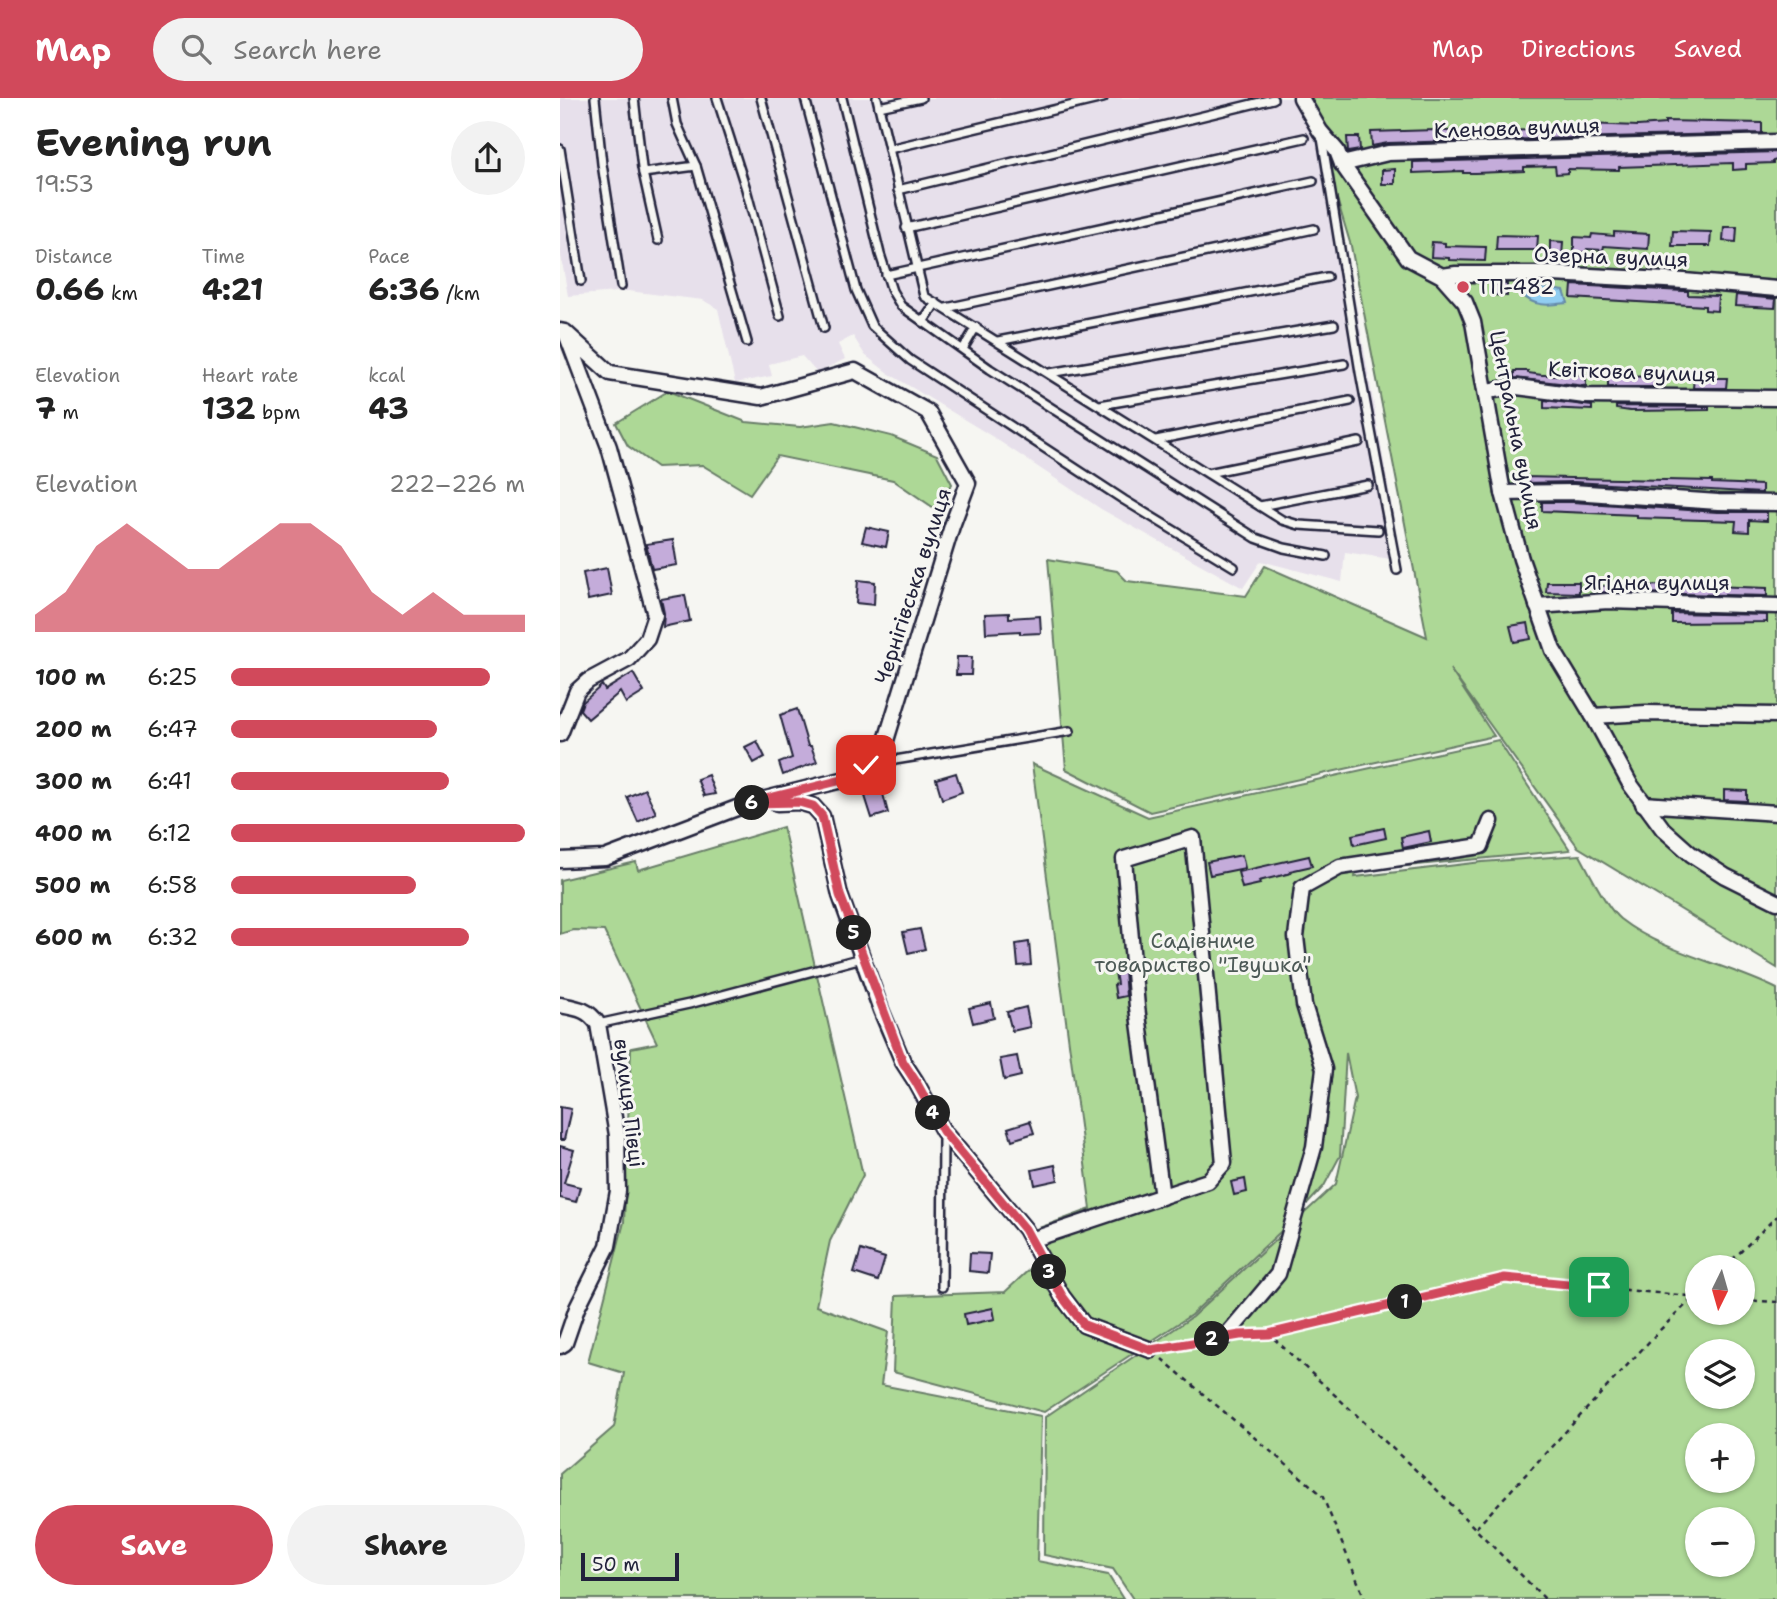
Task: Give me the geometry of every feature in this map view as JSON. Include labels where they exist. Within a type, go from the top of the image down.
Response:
[{"type":"street","name":"Центральна вулиця","points":[[1301,98],[1320,131],[1337,151],[1342,164],[1408,258],[1442,276],[1465,302],[1474,322],[1503,493],[1537,606],[1553,650],[1643,804],[1663,829],[1690,854],[1725,876],[1777,902]]},
{"type":"street","name":"Кленова вулиця","points":[[1342,164],[1388,153],[1777,142]]},
{"type":"street","name":"Озерна вулиця","points":[[1442,276],[1553,274],[1777,289]]},
{"type":"street","points":[[560,734],[577,691],[588,681],[629,659],[647,639],[655,615],[609,447],[562,331]]},
{"type":"street","name":"Чернігівська вулиця","points":[[560,860],[605,858],[750,803],[858,776],[884,747],[952,526],[968,483],[928,412],[855,371],[761,397],[610,373],[562,331]]},
{"type":"street","name":"Квіткова вулиця","points":[[1486,391],[1517,387],[1585,396],[1777,398]]},
{"type":"street","points":[[1503,493],[1573,492],[1718,502],[1777,503]]},
{"type":"street","name":"Ягідна вулиця","points":[[1537,606],[1608,601],[1777,606]]},
{"type":"street","points":[[1593,716],[1646,713],[1777,715]]},
{"type":"street","points":[[750,803],[799,802],[813,806],[822,816],[840,895],[863,958],[903,1062],[943,1131],[1017,1220],[1062,1296],[1084,1325],[1151,1350]]},
{"type":"street","points":[[1643,804],[1777,813]]},
{"type":"street","points":[[1225,1337],[1278,1274],[1314,1147],[1324,1069],[1304,1005],[1296,937],[1301,888],[1340,867],[1481,846],[1491,821]]},
{"type":"street","points":[[1031,1240],[1163,1197],[1208,1181],[1223,1163],[1193,838],[1124,859],[1137,1007],[1163,1197]]},
{"type":"street","name":"вулиця Півці","points":[[560,1005],[583,1009],[592,1014],[598,1024],[617,1135],[618,1191],[608,1246],[577,1308],[565,1343],[560,1346]]},
{"type":"lane","points":[[595,98],[602,164],[621,286]]},
{"type":"lane","points":[[634,98],[643,173],[658,240]]},
{"type":"lane","points":[[672,98],[677,124],[696,166],[747,342]]},
{"type":"lane","points":[[717,98],[746,189],[780,316]]},
{"type":"lane","points":[[761,98],[824,328]]},
{"type":"lane","points":[[805,98],[856,290],[872,326],[910,360],[1124,500],[1234,567]]},
{"type":"lane","points":[[842,98],[853,152],[886,275],[901,306],[1118,451],[1256,538],[1284,548],[1326,556]]},
{"type":"lane","points":[[877,98],[924,296],[1282,520],[1299,524],[1378,530]]},
{"type":"lane","points":[[879,107],[921,98]]},
{"type":"lane","points":[[889,149],[1103,98]]},
{"type":"lane","points":[[898,190],[1273,99]]},
{"type":"lane","points":[[1320,131],[1360,372],[1397,570]]},
{"type":"lane","points":[[906,228],[1304,138]]},
{"type":"lane","points":[[560,149],[581,281]]},
{"type":"lane","points":[[643,173],[696,166]]},
{"type":"lane","points":[[886,275],[1313,181]]},
{"type":"lane","points":[[945,308],[1314,229]]},
{"type":"lane","points":[[998,341],[1327,277]]},
{"type":"lane","points":[[923,322],[936,303]]},
{"type":"lane","points":[[1049,373],[1334,325]]},
{"type":"lane","points":[[963,349],[976,327]]},
{"type":"lane","points":[[1099,405],[1344,365]]},
{"type":"lane","points":[[1155,440],[1350,401]]},
{"type":"lane","points":[[1208,473],[1359,442]]},
{"type":"lane","points":[[1259,506],[1368,485]]},
{"type":"lane","points":[[866,765],[1070,732]]},
{"type":"lane","points":[[598,1024],[689,1004],[863,958]]},
{"type":"lane","points":[[942,1287],[943,1131]]},
{"type":"path","points":[[1737,1255],[1777,1216]]},
{"type":"path","points":[[1151,1350],[1225,1337],[1269,1334],[1505,1278],[1685,1295]]},
{"type":"path","points":[[1755,1300],[1777,1301]]},
{"type":"path","points":[[1476,1528],[1650,1340],[1685,1307]]},
{"type":"path","points":[[1269,1334],[1476,1528],[1545,1599]]},
{"type":"path","points":[[1151,1350],[1322,1495],[1365,1599]]},
{"type":"shaded area","points":[[560,98],[1293,98],[1316,134],[1357,309],[1393,514],[1397,560],[1345,552],[1342,582],[1261,561],[1243,588],[1101,509],[993,437],[888,373],[865,355],[853,336],[838,344],[845,359],[817,373],[802,356],[769,364],[772,376],[735,383],[718,309],[703,300],[628,291],[568,296],[560,250]]},
{"type":"green space","points":[[1296,98],[1777,98],[1777,968],[1578,847],[1450,669],[1494,736],[1150,812],[1066,769],[1048,559],[1117,571],[1127,581],[1246,596],[1265,566],[1427,637],[1351,246],[1317,132]]},
{"type":"green space","points":[[668,391],[746,422],[800,427],[834,422],[891,436],[937,455],[952,484],[937,510],[893,480],[777,456],[750,494],[702,465],[657,467],[628,446],[616,423]]},
{"type":"green space","name":"Садівниче товариство \"Івушка\"","points":[[1498,740],[1570,850],[1356,871],[1355,877],[1482,862],[1580,855],[1609,907],[1637,931],[1777,989],[1777,1599],[1133,1599],[1113,1569],[1044,1555],[1045,1417],[1192,1317],[1336,1184],[1355,1098],[1346,1053],[1340,1156],[1324,1186],[1291,1222],[1191,1315],[1044,1412],[893,1372],[896,1296],[1005,1292],[1033,1266],[1031,1231],[1091,1209],[1032,764],[1148,817]]},
{"type":"green space","points":[[783,827],[863,1175],[830,1241],[816,1306],[888,1332],[881,1385],[1041,1416],[1037,1561],[1108,1575],[1123,1599],[560,1599],[560,1474],[614,1427],[624,1373],[588,1362],[624,1222],[631,1048],[657,1043],[604,931],[573,930],[560,934],[560,880],[636,862],[638,870]]},
{"type":"water","points":[[1528,286],[1564,291],[1568,303],[1532,302],[1522,294]]},
{"type":"building","points":[[1665,121],[1762,123],[1762,133],[1388,143],[1372,146],[1371,132],[1565,130],[1565,127],[1587,127],[1587,124],[1638,126],[1665,124]]},
{"type":"building","points":[[1347,137],[1359,137],[1360,150],[1348,152]]},
{"type":"building","points":[[1777,152],[1777,160],[1773,163],[1746,164],[1746,169],[1733,170],[1733,163],[1619,167],[1619,170],[1568,169],[1568,173],[1556,174],[1555,166],[1524,167],[1524,171],[1413,173],[1413,162]]},
{"type":"building","points":[[1395,169],[1395,184],[1382,184],[1382,170]]},
{"type":"building","points":[[1724,227],[1737,227],[1736,242],[1723,241]]},
{"type":"building","points":[[1673,231],[1711,232],[1710,246],[1672,246]]},
{"type":"building","points":[[1614,232],[1649,234],[1648,249],[1604,246],[1603,250],[1574,252],[1574,237],[1591,238],[1592,234],[1614,236]]},
{"type":"building","points":[[1497,235],[1538,236],[1537,250],[1496,250]]},
{"type":"building","points":[[1550,241],[1563,242],[1562,257],[1550,256]]},
{"type":"building","points":[[1432,242],[1445,243],[1445,246],[1486,247],[1485,261],[1431,257]]},
{"type":"building","points":[[1495,284],[1507,284],[1507,296],[1494,295]]},
{"type":"building","points":[[1572,285],[1688,291],[1688,295],[1718,296],[1717,311],[1705,310],[1705,306],[1571,298]]},
{"type":"building","points":[[1736,295],[1776,299],[1775,308],[1735,306]]},
{"type":"building","points":[[1514,371],[1542,375],[1586,375],[1586,386],[1514,378]]},
{"type":"building","points":[[1608,376],[1660,377],[1660,387],[1608,387]]},
{"type":"building","points":[[1694,378],[1727,378],[1726,388],[1693,388]]},
{"type":"building","points":[[1544,400],[1592,406],[1592,410],[1544,408]]},
{"type":"building","points":[[1616,406],[1709,407],[1709,410],[1630,411],[1616,409]]},
{"type":"building","points":[[1524,477],[1712,481],[1762,485],[1762,493],[1574,482],[1523,483]]},
{"type":"building","points":[[1542,502],[1717,512],[1767,512],[1767,521],[1749,520],[1749,532],[1735,531],[1736,521],[1637,518],[1637,515],[1542,511]]},
{"type":"building","points":[[866,527],[889,532],[886,547],[862,542]]},
{"type":"building","points":[[673,540],[677,565],[652,569],[646,544]]},
{"type":"building","points":[[607,568],[612,595],[588,600],[583,573]]},
{"type":"building","points":[[858,580],[875,582],[874,605],[856,603]]},
{"type":"building","points":[[1547,582],[1579,582],[1579,593],[1546,592]]},
{"type":"building","points":[[1599,586],[1767,588],[1767,596],[1599,592]]},
{"type":"building","points":[[685,595],[690,621],[663,627],[661,599]]},
{"type":"building","points":[[1009,613],[1009,618],[1040,616],[1041,633],[986,633],[985,614]]},
{"type":"building","points":[[1672,613],[1767,615],[1767,622],[1672,623]]},
{"type":"building","points":[[1528,623],[1531,639],[1514,642],[1510,626]]},
{"type":"building","points":[[957,657],[972,657],[971,675],[956,675]]},
{"type":"building","points":[[633,673],[644,692],[626,703],[620,692],[588,719],[580,710],[583,702],[602,685],[605,690]]},
{"type":"building","points":[[797,709],[808,746],[811,746],[817,762],[783,775],[779,763],[792,758],[780,715]]},
{"type":"building","points":[[757,741],[765,757],[754,763],[745,747]]},
{"type":"building","points":[[956,773],[962,792],[942,799],[936,779]]},
{"type":"building","points":[[708,775],[715,794],[704,796],[697,779]]},
{"type":"building","points":[[645,789],[656,813],[638,822],[627,797]]},
{"type":"building","points":[[882,790],[888,813],[872,818],[865,796]]},
{"type":"building","points":[[1724,790],[1747,791],[1747,801],[1724,800]]},
{"type":"building","points":[[1384,828],[1386,838],[1354,845],[1352,835]]},
{"type":"building","points":[[1429,831],[1431,842],[1403,848],[1401,837]]},
{"type":"building","points":[[1242,855],[1245,868],[1210,875],[1207,862]]},
{"type":"building","points":[[1309,856],[1312,866],[1242,888],[1238,872]]},
{"type":"building","points":[[920,929],[925,949],[908,953],[903,932]]},
{"type":"building","points":[[1029,942],[1031,965],[1018,966],[1016,944]]},
{"type":"building","points":[[1124,970],[1126,996],[1116,998],[1115,972]]},
{"type":"building","points":[[991,1003],[994,1018],[973,1023],[969,1008]]},
{"type":"building","points":[[1026,1007],[1030,1027],[1012,1031],[1007,1012]]},
{"type":"building","points":[[1017,1056],[1021,1076],[1004,1080],[1000,1059]]},
{"type":"building","points":[[560,1107],[571,1109],[564,1140],[560,1140]]},
{"type":"building","points":[[1030,1121],[1034,1133],[1012,1140],[1008,1128]]},
{"type":"building","points":[[560,1146],[574,1150],[564,1183],[580,1187],[576,1202],[560,1198]]},
{"type":"building","points":[[1055,1165],[1058,1180],[1035,1185],[1032,1170]]},
{"type":"building","points":[[1245,1179],[1247,1192],[1234,1195],[1231,1182]]},
{"type":"building","points":[[861,1250],[885,1258],[878,1281],[854,1273]]},
{"type":"building","points":[[970,1253],[990,1254],[988,1273],[969,1271]]},
{"type":"building","points":[[993,1308],[995,1319],[966,1325],[964,1314]]},
{"type":"place","name":"ТП-482","points":[[1463,287]]},
{"type":"route","points":[[866,765],[858,776],[750,803],[799,802],[813,806],[822,816],[840,895],[881,1010],[903,1062],[943,1131],[1025,1229],[1062,1296],[1084,1325],[1151,1350],[1240,1335],[1269,1334],[1505,1278],[1599,1287]]}]
